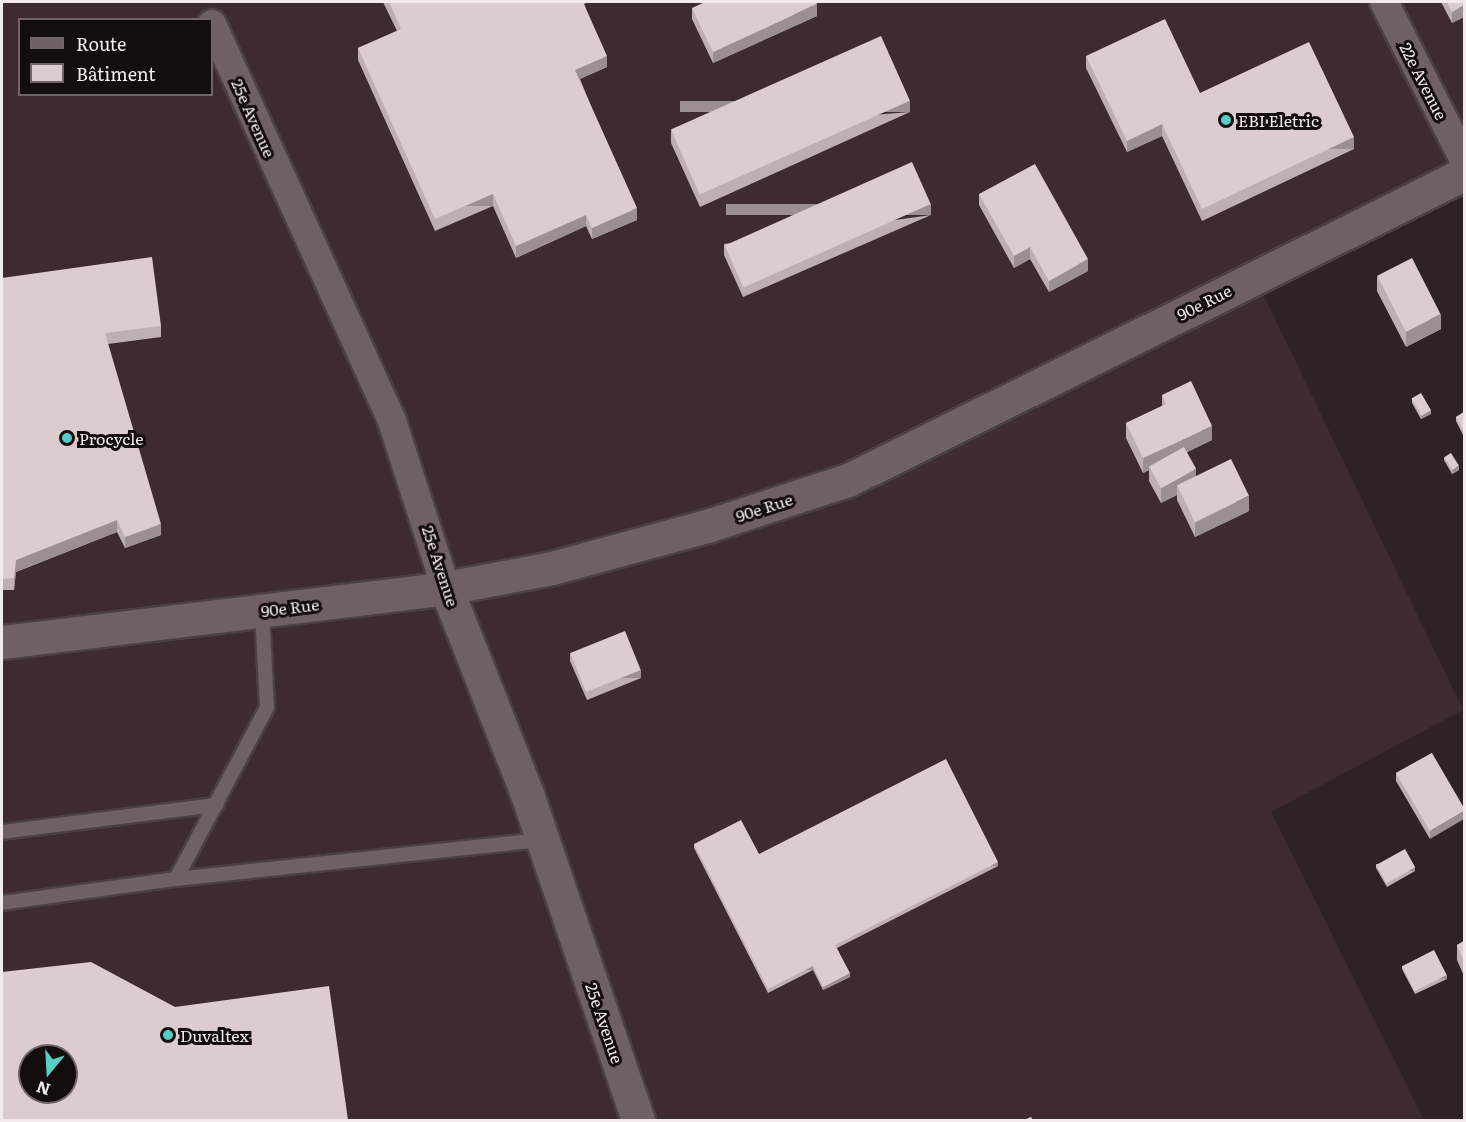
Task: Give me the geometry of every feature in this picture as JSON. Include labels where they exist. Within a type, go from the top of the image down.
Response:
[{"type":"street","points":[[201,2],[208,18]]},
{"type":"street","name":"22e Avenue","points":[[1384,2],[1464,160]]},
{"type":"street","name":"25e Avenue","points":[[213,26],[392,421],[446,588],[543,840],[638,1120]]},
{"type":"street","name":"90e Rue","points":[[2,642],[446,588],[552,568],[848,480],[1464,174]]},
{"type":"lane","points":[[176,879],[267,707],[262,610]]},
{"type":"lane","points":[[2,832],[216,805]]},
{"type":"lane","points":[[2,903],[176,879],[543,840]]},
{"type":"shaded area","points":[[2,2],[1464,2],[1464,174],[1255,277],[1463,710],[1271,812],[1424,1120],[2,1120]]},
{"type":"building","points":[[389,2],[583,2],[607,56],[575,70],[637,208],[592,228],[586,215],[516,246],[493,194],[435,219],[358,48],[401,29]]},
{"type":"building","points":[[705,2],[816,2],[817,4],[713,52],[692,8]]},
{"type":"building","points":[[1447,2],[1464,2],[1464,5],[1452,12]]},
{"type":"building","name":"EBI Eletric","points":[[1165,19],[1200,93],[1309,42],[1354,137],[1202,209],[1162,124],[1127,141],[1086,56]]},
{"type":"building","points":[[881,36],[910,101],[700,194],[671,130]]},
{"type":"building","points":[[912,162],[931,204],[743,287],[725,245]]},
{"type":"building","points":[[1035,164],[1088,259],[1049,281],[1030,247],[1014,256],[979,194]]},
{"type":"building","name":"Procycle","points":[[152,257],[161,326],[105,333],[161,524],[125,537],[117,520],[16,560],[14,578],[2,579],[2,278]]},
{"type":"building","points":[[1412,258],[1441,314],[1406,332],[1377,276]]},
{"type":"building","points":[[1191,381],[1212,426],[1143,458],[1126,423],[1166,404],[1162,395]]},
{"type":"building","points":[[1421,393],[1431,410],[1421,416],[1411,398]]},
{"type":"building","points":[[1464,412],[1464,433],[1456,417]]},
{"type":"building","points":[[1184,447],[1196,469],[1161,488],[1149,466]]},
{"type":"building","points":[[1451,453],[1459,466],[1452,470],[1444,457]]},
{"type":"building","points":[[1231,459],[1249,496],[1195,522],[1177,485]]},
{"type":"building","points":[[625,631],[641,670],[586,692],[570,653]]},
{"type":"building","points":[[1432,753],[1464,811],[1430,831],[1396,773]]},
{"type":"building","points":[[946,759],[998,862],[835,945],[850,973],[823,987],[813,966],[768,989],[694,844],[741,820],[759,854]]},
{"type":"building","points":[[1405,849],[1415,867],[1386,883],[1376,865]]},
{"type":"building","points":[[1464,941],[1464,961],[1457,945]]},
{"type":"building","points":[[1434,950],[1447,975],[1415,991],[1402,966]]},
{"type":"building","name":"Duvaltex","points":[[91,962],[175,1007],[329,986],[348,1120],[2,1120],[2,972]]},
{"type":"place","name":"EBI Eletric","points":[[1226,120]]},
{"type":"place","name":"Procycle","points":[[67,438]]},
{"type":"place","name":"Duvaltex","points":[[168,1035]]}]
